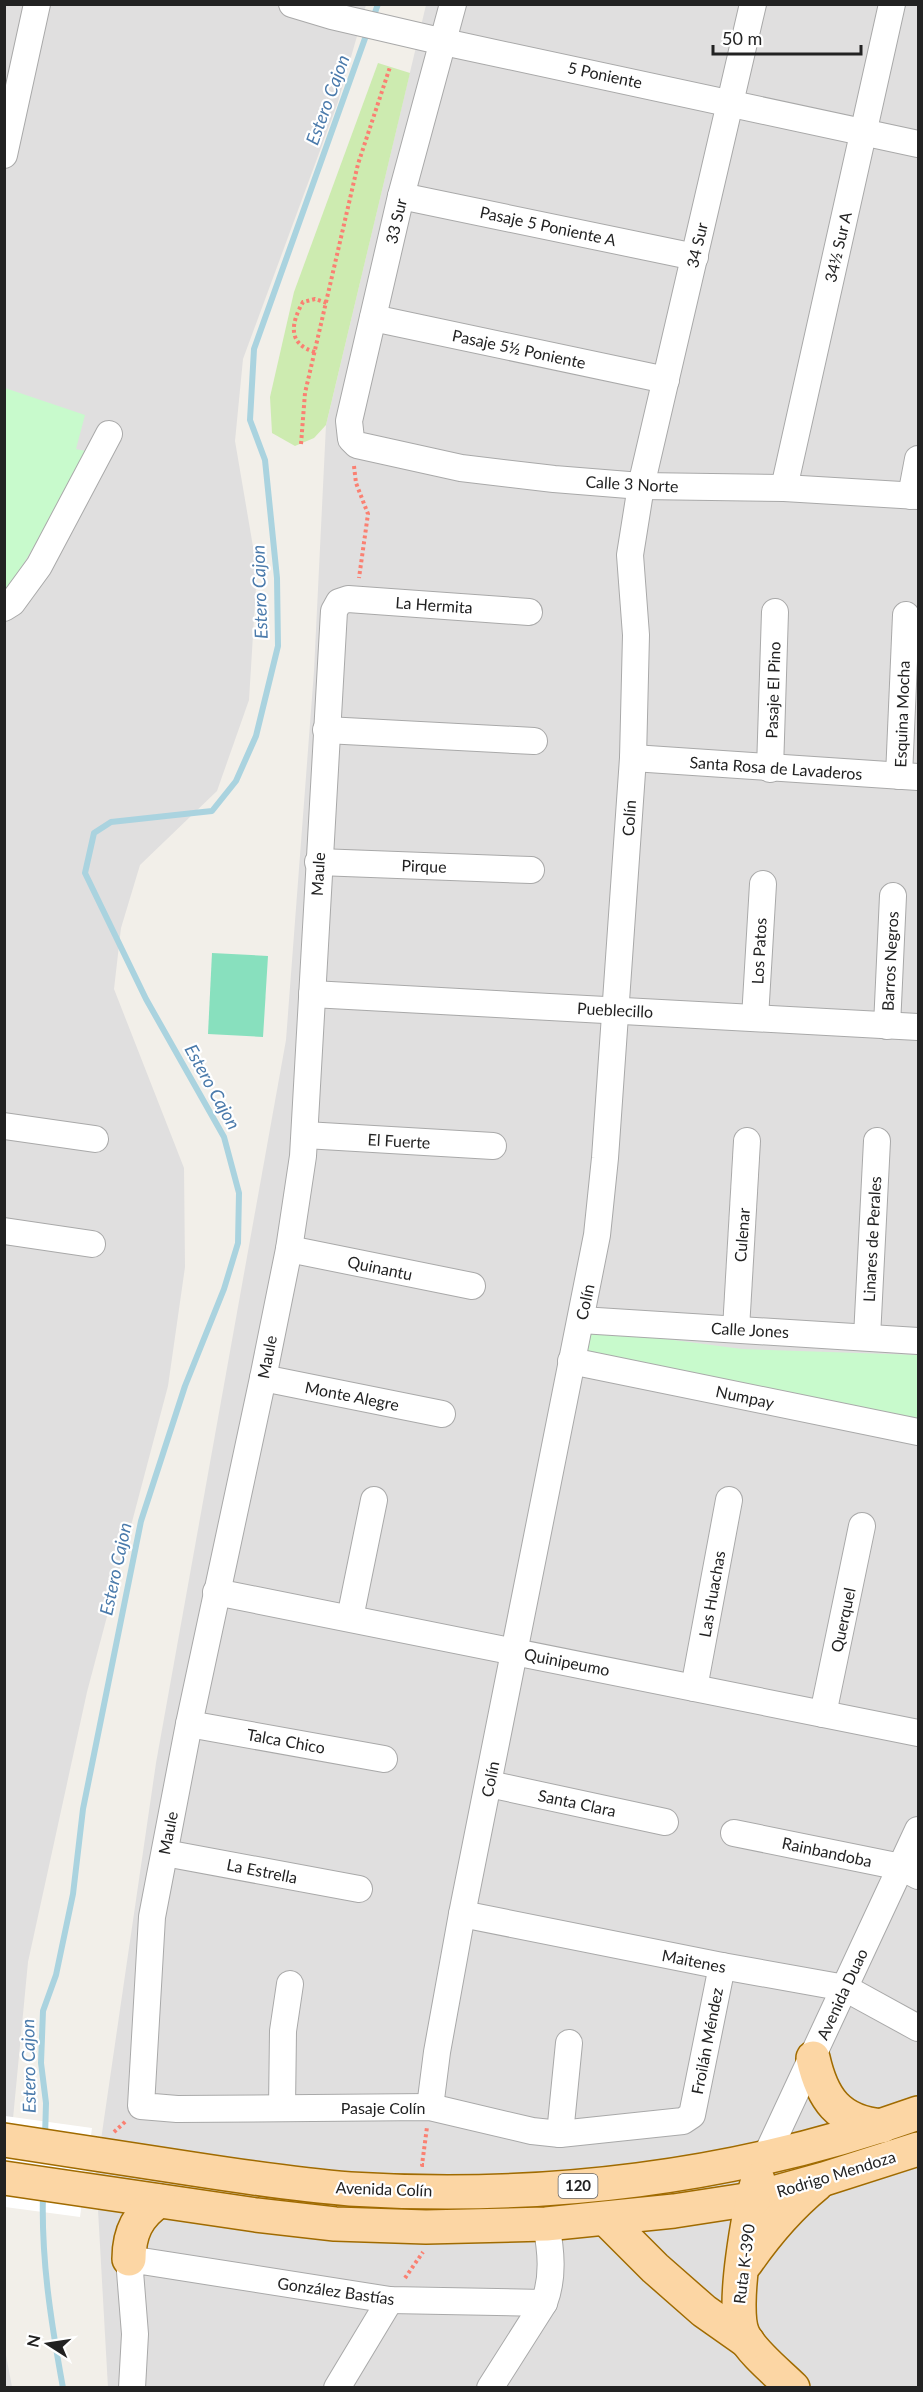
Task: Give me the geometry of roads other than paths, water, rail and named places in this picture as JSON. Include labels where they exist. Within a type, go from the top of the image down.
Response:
[{"type":"main road","points":[[813,2058],[819,2082],[830,2102],[849,2118],[882,2126]]},
{"type":"main road","name":"Rodrigo Mendoza","points":[[765,2158],[882,2126],[918,2113]]},
{"type":"main road","name":"Avenida Colín","points":[[4,2140],[310,2185],[418,2191],[535,2189],[643,2180],[765,2158]]},
{"type":"main road","name":"Rodrigo Mendoza","points":[[752,2199],[918,2149]]},
{"type":"main road","name":"Ruta K-390","points":[[765,2158],[752,2199],[739,2318],[748,2342],[793,2388]]},
{"type":"main road","name":"120","points":[[4,2178],[290,2219],[380,2226],[546,2224],[681,2211],[752,2199]]},
{"type":"main road","points":[[743,2267],[779,2220],[800,2198],[824,2179]]},
{"type":"main road","points":[[290,2219],[295,2201],[310,2185]]},
{"type":"main road","points":[[129,2259],[129,2246],[137,2222],[159,2201]]},
{"type":"main road","points":[[606,2219],[655,2268],[704,2311],[748,2342]]},
{"type":"street","points":[[4,154],[37,4]]},
{"type":"street","name":"5 Poniente","points":[[292,4],[332,16],[444,42],[918,144]]},
{"type":"street","name":"33 Sur","points":[[351,439],[349,421],[401,196],[453,4]]},
{"type":"street","name":"34 Sur","points":[[641,486],[753,4]]},
{"type":"street","name":"34½ Sur A","points":[[784,488],[892,4]]},
{"type":"street","name":"Pasaje 5 Poniente A","points":[[401,196],[694,257]]},
{"type":"street","name":"Pasaje 5½ Poniente","points":[[373,318],[666,380]]},
{"type":"street","points":[[4,608],[12,603],[39,566],[109,434]]},
{"type":"street","name":"Calle 3 Norte","points":[[351,439],[357,445],[367,448],[461,468],[554,479],[641,486],[784,488],[915,496]]},
{"type":"street","points":[[915,496],[918,459]]},
{"type":"street","name":"Colín","points":[[430,2107],[437,2052],[462,1914],[571,1361],[590,1278],[602,1196],[633,758],[636,635],[630,555],[641,486]]},
{"type":"street","name":"La Hermita","points":[[339,602],[348,599],[529,612]]},
{"type":"street","name":"Maule","points":[[141,2106],[150,1938],[189,1724],[263,1378],[288,1249],[304,1135],[326,730],[334,611],[339,602]]},
{"type":"street","name":"Pasaje El Pino","points":[[770,769],[776,612]]},
{"type":"street","name":"Esquina Mocha","points":[[906,615],[909,777]]},
{"type":"street","points":[[326,730],[534,741]]},
{"type":"street","name":"Santa Rosa de Lavaderos","points":[[633,758],[909,777]]},
{"type":"street","name":"Pirque","points":[[318,862],[531,870]]},
{"type":"street","name":"Los Patos","points":[[755,1017],[763,884]]},
{"type":"street","name":"Barros Negros","points":[[887,1026],[893,896]]},
{"type":"street","name":"Pueblecillo","points":[[312,994],[755,1017],[918,1028]]},
{"type":"street","points":[[4,1126],[95,1139]]},
{"type":"street","name":"El Fuerte","points":[[304,1135],[493,1146]]},
{"type":"street","name":"Culenar","points":[[736,1329],[747,1141]]},
{"type":"street","name":"Linares de Perales","points":[[867,1337],[877,1141]]},
{"type":"street","points":[[4,1232],[92,1244]]},
{"type":"street","name":"Quinantu","points":[[288,1249],[472,1286]]},
{"type":"street","name":"Calle Jones","points":[[581,1320],[918,1341]]},
{"type":"street","name":"Numpay","points":[[571,1361],[918,1432]]},
{"type":"street","name":"Monte Alegre","points":[[263,1378],[442,1414]]},
{"type":"street","points":[[350,1618],[374,1500]]},
{"type":"street","name":"Las Huachas","points":[[694,1688],[729,1500]]},
{"type":"street","name":"Querquel","points":[[823,1714],[862,1526]]},
{"type":"street","name":"Quinipeumo","points":[[216,1592],[918,1733]]},
{"type":"street","name":"Talca Chico","points":[[189,1724],[384,1759]]},
{"type":"street","name":"Santa Clara","points":[[489,1784],[664,1822]]},
{"type":"street","name":"Avenida Duao","points":[[765,2158],[845,1988],[910,1872],[918,1830]]},
{"type":"street","name":"Rainbandoba","points":[[734,1833],[910,1872]]},
{"type":"street","name":"La Estrella","points":[[165,1853],[359,1889]]},
{"type":"street","name":"Maitenes","points":[[462,1914],[845,1988],[918,2028]]},
{"type":"street","name":"Froilán Méndez","points":[[693,2115],[722,1966]]},
{"type":"street","points":[[282,2108],[283,2031],[290,1984]]},
{"type":"street","points":[[561,2134],[569,2043]]},
{"type":"street","name":"Pasaje Colín","points":[[141,2106],[177,2109],[430,2107],[532,2131],[561,2134],[683,2121],[693,2115]]},
{"type":"street","points":[[490,2388],[544,2303],[551,2276],[546,2224]]},
{"type":"street","points":[[129,2259],[135,2334],[132,2388]]},
{"type":"street","name":"González Bastías","points":[[129,2259],[390,2300],[544,2303]]},
{"type":"street","points":[[337,2388],[390,2300]]},
{"type":"waterway","name":"Estero Cajon","points":[[372,21],[378,4]]},
{"type":"waterway","name":"Estero Cajon","points":[[45,2138],[46,2103],[41,2063],[43,2011],[56,1975],[73,1894],[83,1809],[141,1521],[185,1386],[224,1289],[238,1243],[239,1193],[224,1137],[146,999],[85,873],[94,833],[111,822],[212,811],[236,781],[256,736],[278,646],[277,578],[265,460],[250,420],[254,349],[368,30]]},
{"type":"waterway","name":"Estero Cajon","points":[[43,2193],[48,2290],[63,2388]]}]
